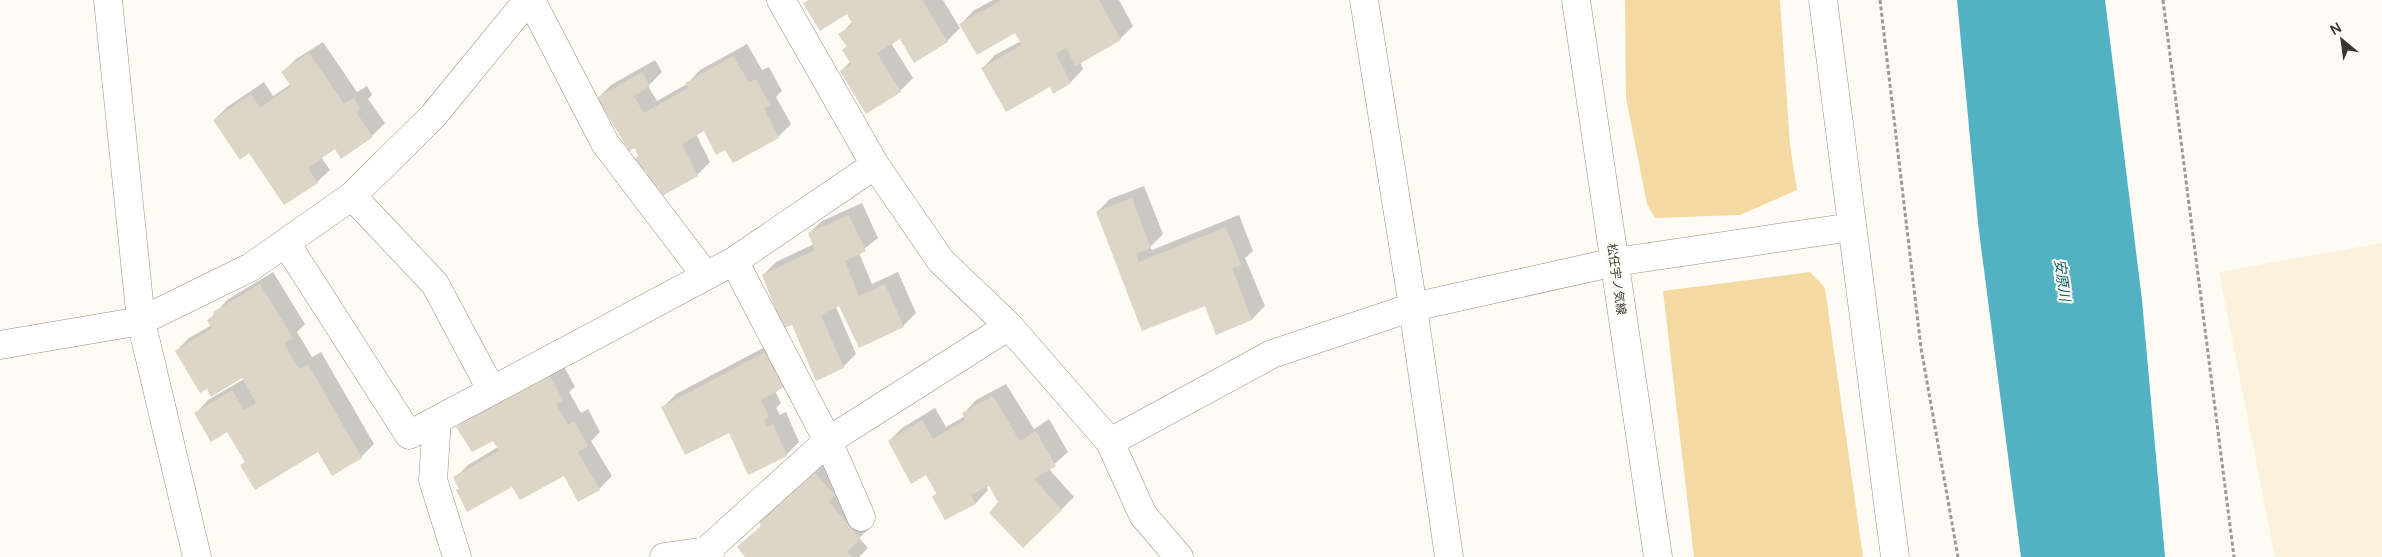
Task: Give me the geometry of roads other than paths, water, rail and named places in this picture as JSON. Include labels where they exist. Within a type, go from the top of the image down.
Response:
[{"type":"street","points":[[108,0],[141,321],[197,557]]},
{"type":"street","points":[[0,345],[141,321],[251,267],[352,196],[433,116],[529,0],[605,143],[706,276]]},
{"type":"street","points":[[781,0],[875,165],[941,261],[1009,326],[1110,442],[1143,515],[1179,557]]},
{"type":"street","points":[[1364,0],[1413,307],[1449,557]]},
{"type":"street","name":"松任宇ノ気線","points":[[1576,0],[1658,557]]},
{"type":"street","points":[[1823,0],[1895,557]]},
{"type":"street","points":[[286,242],[409,435],[734,261],[875,165]]},
{"type":"street","points":[[352,196],[435,284],[492,391]]},
{"type":"street","points":[[1110,442],[1272,354],[1413,307],[1615,262],[1852,227]]},
{"type":"street","points":[[734,261],[828,441],[861,517]]},
{"type":"street","points":[[664,557],[708,554],[828,441],[1009,326]]},
{"type":"street","points":[[437,420],[433,480],[457,557]]},
{"type":"water","name":"安原川","points":[[1957,0],[2105,0],[2142,300],[2165,557],[2021,557],[1978,223]]}]
